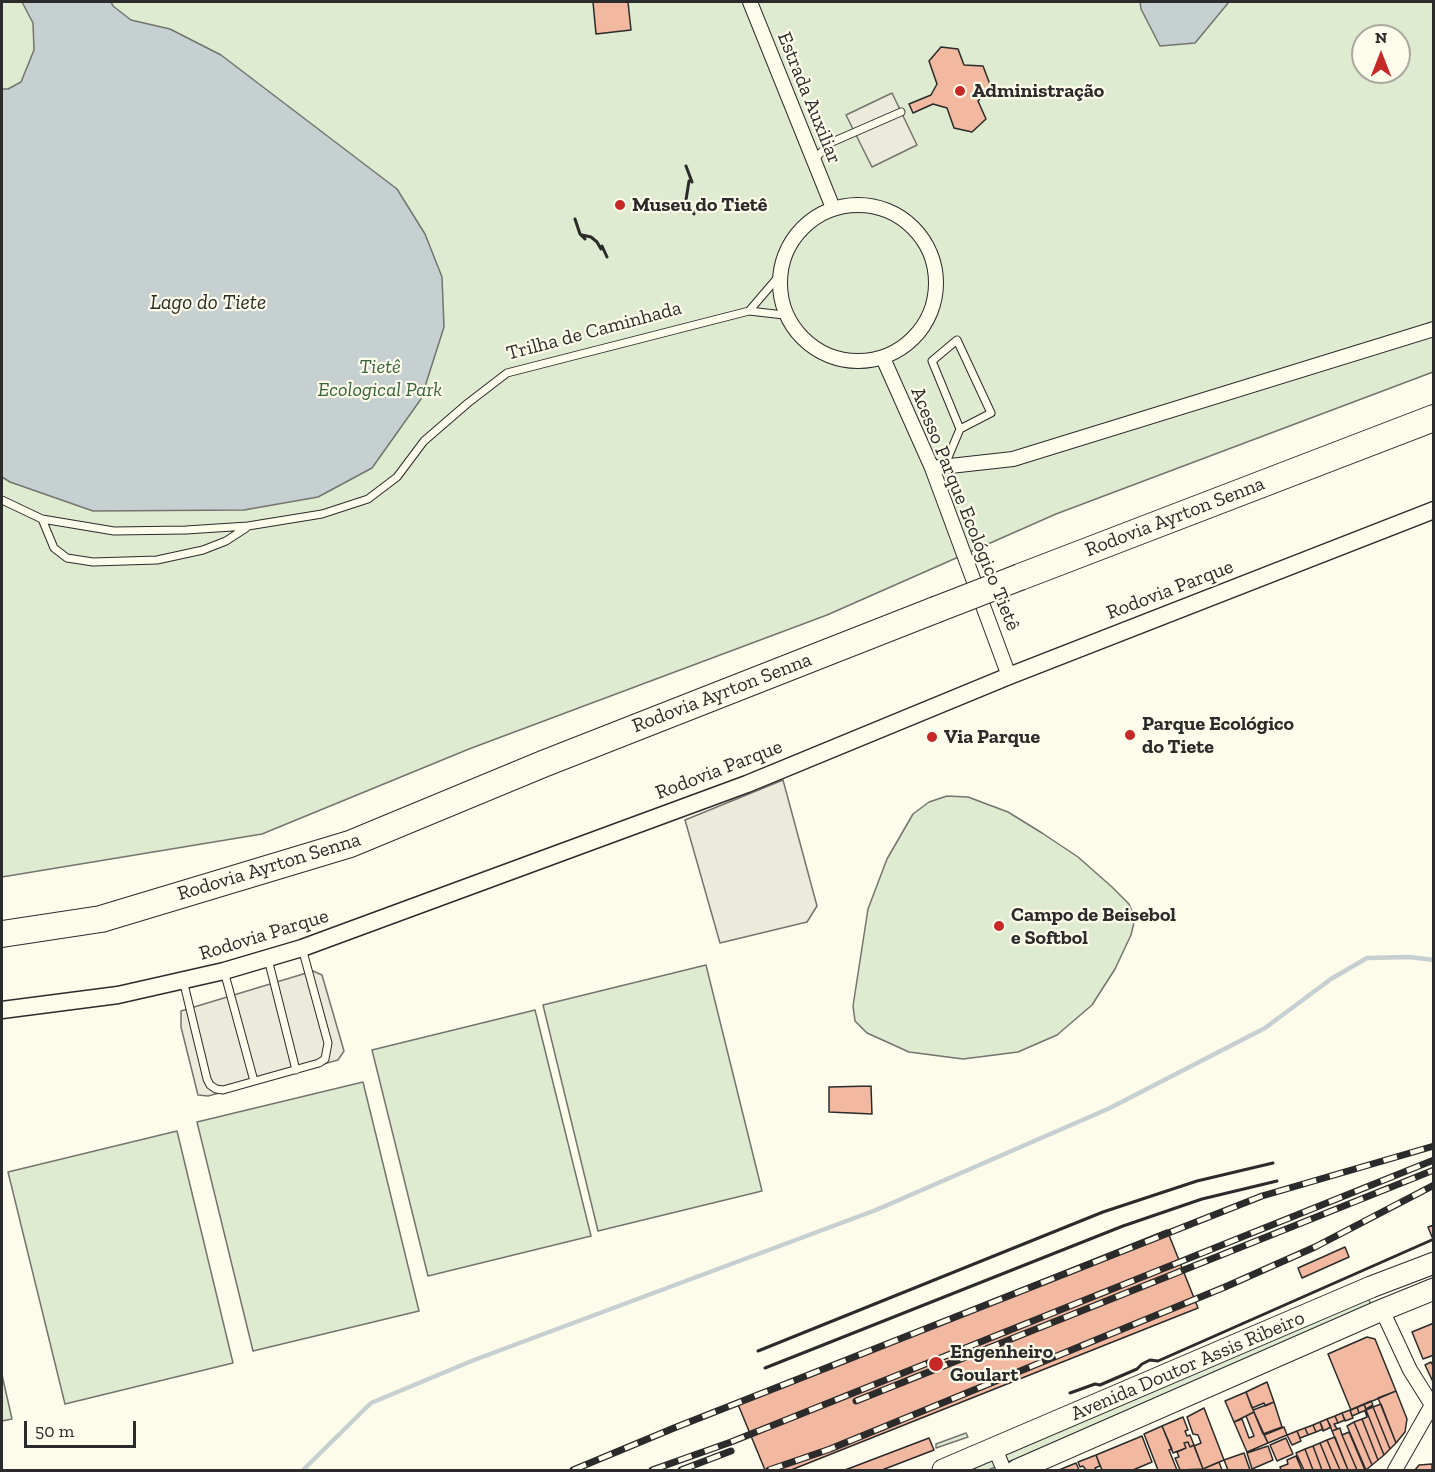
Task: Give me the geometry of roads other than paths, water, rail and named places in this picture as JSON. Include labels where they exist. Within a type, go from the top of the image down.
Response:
[{"type":"highway","name":"Rodovia Ayrton Senna","points":[[2,934],[100,919],[350,844],[543,764],[1434,418]]},
{"type":"main road","name":"Avenida Doutor Assis Ribeiro","points":[[943,1470],[1371,1287],[1434,1263]]},
{"type":"main road","name":"Avenida Doutor Assis Ribeiro","points":[[1017,1470],[1434,1289]]},
{"type":"street","name":"Estrada Auxiliar","points":[[750,2],[833,208]]},
{"type":"street","points":[[869,204],[903,217],[928,244],[937,270],[937,298],[926,324],[908,345],[883,358],[858,362],[833,357],[810,345],[784,315],[779,276],[784,257],[795,236],[812,219],[833,208],[869,204]]},
{"type":"street","points":[[938,467],[1013,459],[1434,329]]},
{"type":"street","name":"Acesso Parque Ecológico Tietê","points":[[883,358],[938,467],[1009,676]]},
{"type":"street","name":"Rodovia Parque","points":[[2,1010],[118,995],[224,971],[302,948],[747,783],[1009,676],[1434,510]]},
{"type":"street","points":[[1382,1310],[1410,1370],[1433,1405],[1395,1470]]},
{"type":"street","points":[[995,1449],[1004,1470]]},
{"type":"lane","points":[[813,161],[830,143],[901,112]]},
{"type":"lane","points":[[749,311],[779,276]]},
{"type":"lane","name":"Trilha de Caminhada","points":[[2,500],[42,519],[114,531],[248,526],[322,514],[368,499],[397,477],[424,441],[507,373],[749,311],[784,315]]},
{"type":"lane","points":[[938,467],[960,429],[991,413],[957,340],[932,361],[960,429]]},
{"type":"lane","points":[[42,519],[54,548],[67,558],[93,562],[157,560],[203,550],[226,541],[248,526]]},
{"type":"lane","points":[[183,980],[210,1085],[223,1090],[254,1082],[319,1063],[325,1059],[328,1043],[302,948]]},
{"type":"lane","points":[[268,958],[296,1070]]},
{"type":"lane","points":[[224,971],[254,1082]]},
{"type":"water","name":"Lago do Tiete","points":[[22,2],[111,2],[131,20],[170,29],[221,55],[397,189],[425,234],[442,277],[444,327],[421,399],[372,468],[318,497],[244,510],[93,511],[10,482],[2,477],[2,89],[8,89],[21,82],[34,50],[33,23]]},
{"type":"water","points":[[1140,2],[1229,2],[1195,43],[1160,46],[1141,9]]},
{"type":"waterway","points":[[303,1470],[371,1403],[474,1360],[876,1210],[1110,1108],[1265,1028],[1331,979],[1367,958],[1409,957],[1434,960]]},
{"type":"railway","points":[[573,1470],[1262,1196],[1434,1146]]},
{"type":"railway","points":[[652,1470],[731,1442],[1434,1160]]},
{"type":"railway","points":[[856,1401],[1434,1170]]},
{"type":"railway","points":[[769,1470],[830,1449],[1225,1287],[1315,1247],[1434,1185]]},
{"type":"railway","points":[[681,1470],[731,1451]]},
{"type":"place","name":"Administração","points":[[960,91]]},
{"type":"place","name":"Museu do Tietê","points":[[620,205]]},
{"type":"place","name":"Parque Ecológico do Tiete","points":[[1130,735]]},
{"type":"place","name":"Via Parque","points":[[932,737]]},
{"type":"place","name":"Campo de Beisebol e Softbol","points":[[999,926]]},
{"type":"place","name":"Engenheiro Goulart","points":[[936,1364]]},
{"type":"park label","name":"Tietê Ecological Park","points":[[380,378]]}]
